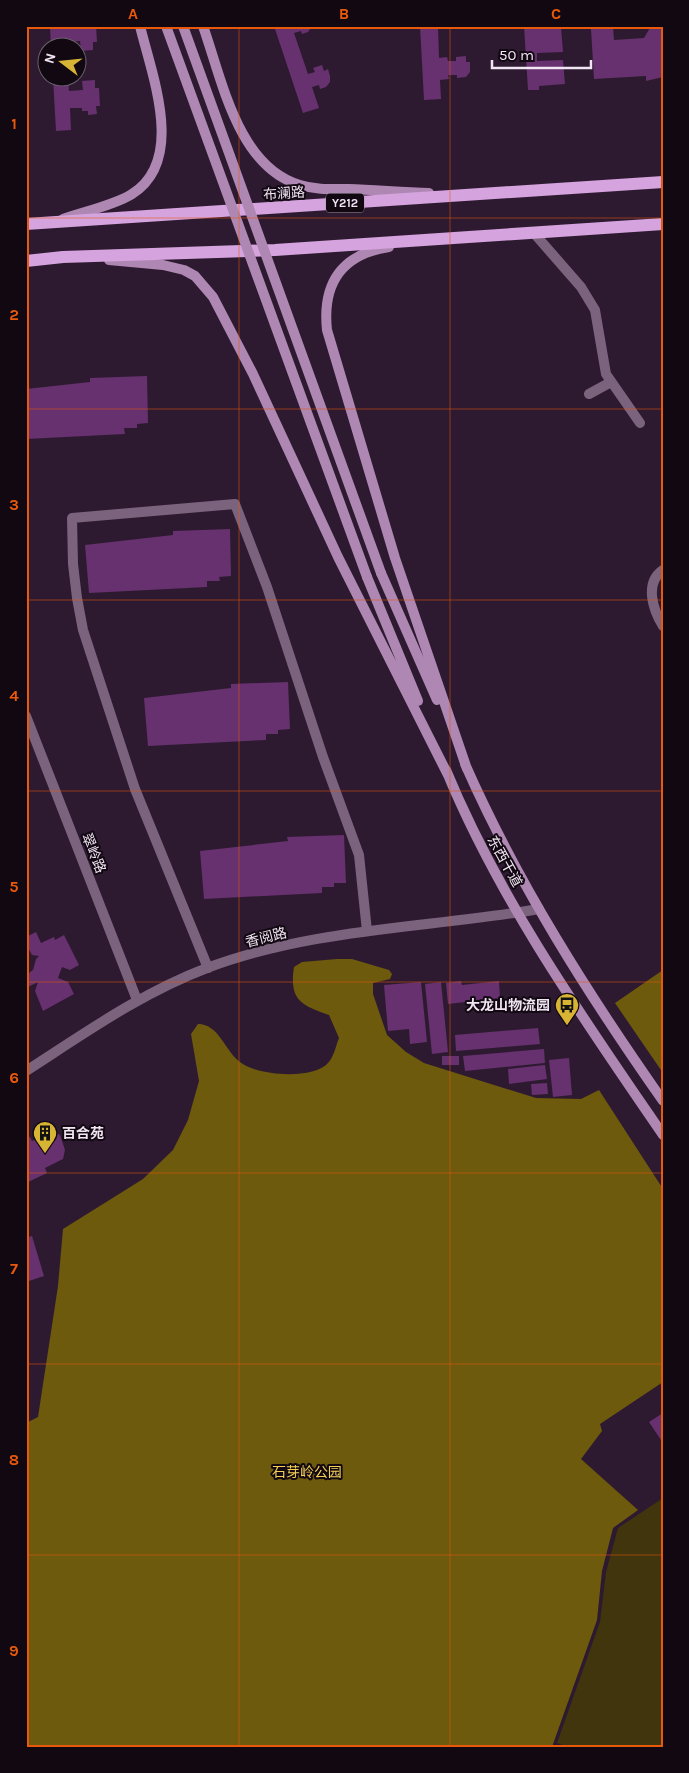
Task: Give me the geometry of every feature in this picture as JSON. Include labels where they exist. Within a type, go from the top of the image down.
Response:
[{"type":"main road","points":[[54,222],[130,196],[149,180],[159,160],[162,142],[161,117],[140,26]]},
{"type":"main road","name":"东西干道","points":[[166,26],[366,577],[448,775],[477,837],[563,989],[663,1135]]},
{"type":"main road","name":"东西干道","points":[[184,26],[381,573],[467,769],[503,844],[539,909],[608,1023],[663,1101]]},
{"type":"main road","points":[[203,26],[240,129],[267,168],[284,179],[318,189],[472,194]]},
{"type":"main road","name":"布澜路","points":[[26,224],[663,182]]},
{"type":"main road","points":[[26,261],[63,256],[275,250],[663,224]]},
{"type":"main road","points":[[467,769],[395,558],[340,376],[326,315],[332,283],[342,270],[358,255],[379,249],[471,236]]},
{"type":"main road","points":[[63,256],[163,264],[195,276],[213,297],[257,382],[338,557],[448,775]]},
{"type":"street","points":[[533,232],[581,287],[595,310],[606,374],[640,423]]},
{"type":"street","points":[[589,394],[611,382]]},
{"type":"street","points":[[208,968],[135,790],[83,630],[76,598],[72,518],[235,504],[267,587],[323,757],[359,855],[367,931]]},
{"type":"street","points":[[663,570],[652,585],[652,598],[663,626]]},
{"type":"street","name":"翠岭路","points":[[26,716],[136,1000]]},
{"type":"street","name":"香阅路","points":[[26,1071],[136,1000],[208,968],[297,944],[367,931],[539,909]]},
{"type":"shaded area","points":[[663,1498],[663,1747],[568,1747],[557,1743],[600,1622],[606,1572],[618,1528]]},
{"type":"green space","name":"石芽岭公园","points":[[352,959],[389,970],[392,974],[390,979],[373,983],[373,994],[387,1035],[406,1052],[424,1063],[536,1098],[581,1099],[599,1090],[663,1189],[663,1382],[600,1424],[602,1431],[581,1459],[638,1510],[613,1528],[602,1571],[597,1620],[552,1747],[26,1747],[26,1423],[38,1417],[58,1286],[63,1229],[143,1179],[173,1150],[188,1120],[199,1081],[191,1034],[198,1024],[205,1025],[217,1033],[235,1057],[248,1067],[271,1073],[298,1074],[321,1068],[328,1063],[339,1038],[329,1015],[311,1008],[299,1000],[293,987],[293,978],[294,967],[302,962]]},
{"type":"green space","points":[[663,970],[663,1073],[615,1003]]},
{"type":"building","points":[[50,26],[96,26],[97,42],[93,42],[93,50],[88,50],[88,38],[51,38]]},
{"type":"building","points":[[274,26],[312,26],[308,32],[302,34],[301,31],[294,33],[308,74],[315,72],[313,68],[322,65],[324,71],[328,69],[330,82],[326,87],[320,89],[319,85],[312,87],[319,108],[303,113]]},
{"type":"building","points":[[420,26],[438,26],[439,58],[447,57],[448,61],[456,61],[456,57],[466,56],[466,62],[470,62],[470,72],[466,77],[457,78],[457,75],[448,75],[449,79],[440,80],[441,99],[424,100]]},
{"type":"building","points":[[524,26],[535,26],[535,29],[561,27],[563,52],[537,53],[537,61],[563,60],[565,84],[539,86],[539,90],[528,90]]},
{"type":"building","points":[[651,26],[663,26],[663,77],[646,81],[646,76],[594,79],[591,29],[613,27],[614,40],[644,38]]},
{"type":"building","points":[[95,80],[95,88],[99,88],[100,106],[96,106],[97,114],[88,115],[88,111],[82,111],[82,108],[70,108],[71,130],[56,131],[54,88],[69,88],[69,91],[83,90],[83,88],[88,88],[88,81]]},
{"type":"building","points":[[147,376],[148,423],[137,424],[137,428],[124,428],[125,434],[26,439],[26,389],[90,382],[90,378]]},
{"type":"building","points":[[230,529],[231,576],[219,577],[220,581],[207,581],[207,587],[89,593],[85,545],[173,535],[173,531]]},
{"type":"building","points":[[288,682],[290,729],[278,730],[278,734],[266,734],[266,740],[148,746],[144,698],[231,688],[231,684]]},
{"type":"building","points":[[344,835],[346,883],[334,883],[334,887],[322,887],[322,893],[204,899],[200,851],[288,841],[287,837]]},
{"type":"building","points":[[36,932],[41,943],[54,937],[55,940],[64,935],[79,965],[70,970],[62,967],[58,978],[68,982],[74,994],[43,1011],[35,991],[38,982],[26,988],[26,975],[33,970],[36,959],[39,956],[32,955],[26,944],[26,937]]},
{"type":"building","points":[[461,981],[462,985],[499,981],[500,998],[448,1004],[446,983]]},
{"type":"building","points":[[421,982],[427,1042],[410,1044],[409,1029],[388,1031],[384,985]]},
{"type":"building","points":[[441,982],[448,1052],[432,1054],[425,984]]},
{"type":"building","points":[[538,1028],[540,1044],[456,1051],[455,1035]]},
{"type":"building","points":[[544,1049],[545,1063],[465,1071],[463,1056]]},
{"type":"building","points":[[442,1056],[459,1056],[459,1065],[442,1065]]},
{"type":"building","points":[[569,1058],[572,1095],[553,1097],[549,1060]]},
{"type":"building","points":[[545,1065],[547,1079],[509,1084],[508,1069]]},
{"type":"building","points":[[547,1083],[548,1094],[532,1095],[531,1084]]},
{"type":"building","name":"百合苑","points":[[52,1131],[60,1135],[65,1150],[63,1159],[45,1168],[47,1173],[26,1183],[26,1138],[30,1137],[32,1141]]},
{"type":"building","points":[[32,1236],[44,1276],[26,1282],[26,1238]]},
{"type":"building","points":[[663,1413],[663,1443],[649,1422]]},
{"type":"place","name":"大龙山物流园","points":[[567,1026]]},
{"type":"place","name":"百合苑","points":[[45,1154]]}]
